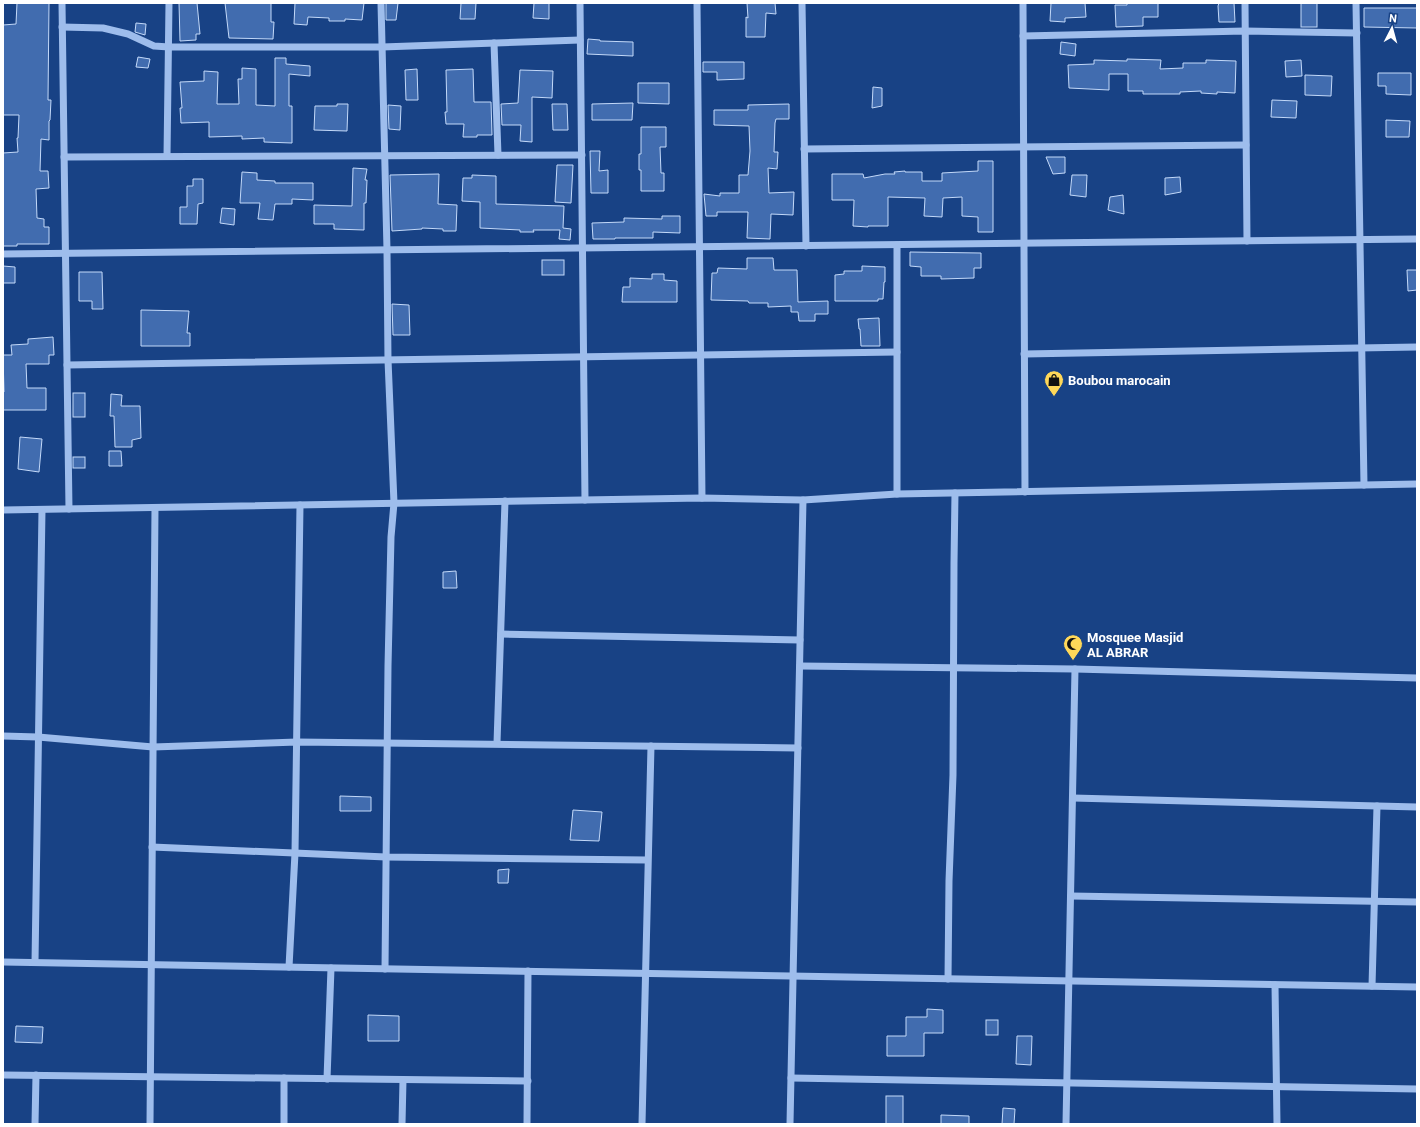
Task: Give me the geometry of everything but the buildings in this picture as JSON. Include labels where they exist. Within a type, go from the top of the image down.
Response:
[{"type":"street","points":[[62,3],[69,509]]},
{"type":"street","points":[[167,156],[169,3]]},
{"type":"street","points":[[381,3],[388,360],[394,503],[389,591],[385,969]]},
{"type":"street","points":[[580,3],[586,500]]},
{"type":"street","points":[[697,3],[702,498]]},
{"type":"street","points":[[802,3],[806,246]]},
{"type":"street","points":[[1023,3],[1025,492]]},
{"type":"street","points":[[1244,3],[1247,241]]},
{"type":"street","points":[[1356,3],[1364,485]]},
{"type":"street","points":[[62,27],[102,28],[128,34],[154,46],[169,47],[382,47],[580,40]]},
{"type":"street","points":[[1023,36],[1245,31],[1356,33]]},
{"type":"street","points":[[494,43],[498,155]]},
{"type":"street","points":[[804,148],[1246,145]]},
{"type":"street","points":[[64,157],[582,154]]},
{"type":"street","points":[[3,254],[1417,239]]},
{"type":"street","points":[[897,245],[897,494]]},
{"type":"street","points":[[1024,354],[1417,347]]},
{"type":"street","points":[[67,365],[897,352]]},
{"type":"street","points":[[3,510],[702,498],[803,500],[897,494],[1417,484]]},
{"type":"street","points":[[948,979],[953,775],[956,493]]},
{"type":"street","points":[[790,1124],[803,500]]},
{"type":"street","points":[[497,743],[505,501]]},
{"type":"street","points":[[289,967],[295,853],[300,505]]},
{"type":"street","points":[[150,1124],[155,508]]},
{"type":"street","points":[[34,962],[42,510]]},
{"type":"street","points":[[501,634],[800,640]]},
{"type":"street","points":[[800,666],[1076,669],[1417,678]]},
{"type":"street","points":[[1066,1124],[1076,669]]},
{"type":"street","points":[[3,736],[38,737],[153,746],[297,742],[497,743],[798,748]]},
{"type":"street","points":[[642,1124],[647,860],[651,746]]},
{"type":"street","points":[[1073,798],[1417,807]]},
{"type":"street","points":[[1372,986],[1377,806]]},
{"type":"street","points":[[152,848],[386,857],[647,860]]},
{"type":"street","points":[[1071,896],[1417,902]]},
{"type":"street","points":[[3,962],[1417,987]]},
{"type":"street","points":[[327,1079],[331,968]]},
{"type":"street","points":[[527,1124],[528,971]]},
{"type":"street","points":[[1275,985],[1277,1124]]},
{"type":"street","points":[[3,1075],[528,1081]]},
{"type":"street","points":[[35,1124],[36,1075]]},
{"type":"street","points":[[284,1078],[284,1124]]},
{"type":"street","points":[[791,1078],[1417,1089]]},
{"type":"street","points":[[402,1124],[403,1080]]},
{"type":"place","name":"Boubou marocain","points":[[1054,397]]},
{"type":"place","name":"Mosquee Masjid AL ABRAR","points":[[1073,661]]}]
